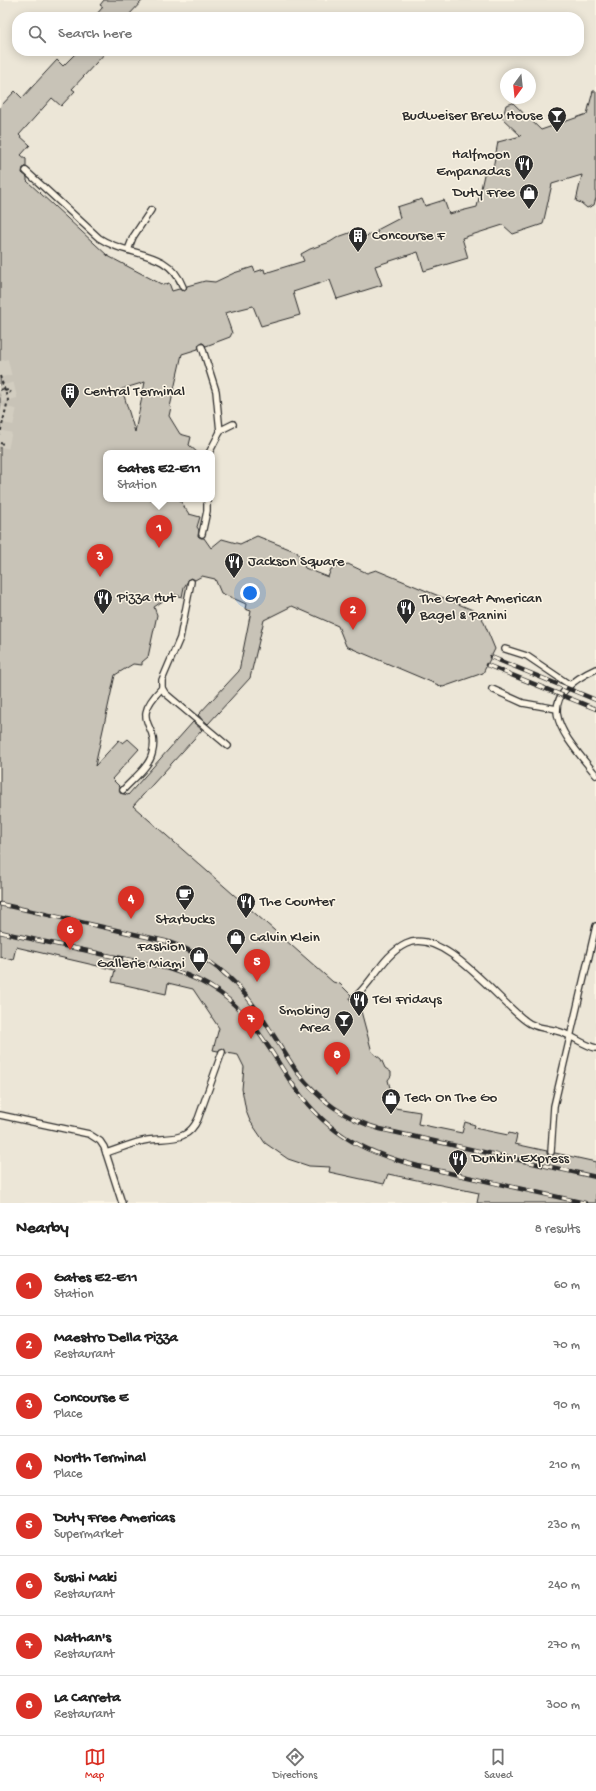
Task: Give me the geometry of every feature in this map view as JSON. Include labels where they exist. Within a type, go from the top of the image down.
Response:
[{"type":"lane","points":[[26,171],[99,238],[110,244],[158,260],[169,266],[178,274],[183,288]]},
{"type":"lane","points":[[128,250],[133,237],[150,210]]},
{"type":"lane","points":[[202,348],[216,391],[220,432]]},
{"type":"lane","points":[[211,450],[220,432],[225,427],[233,424]]},
{"type":"lane","points":[[202,534],[206,516],[207,502]]},
{"type":"lane","points":[[191,582],[180,638],[162,680],[162,688],[165,694],[228,746]]},
{"type":"lane","points":[[505,649],[527,656],[570,684]]},
{"type":"lane","points":[[596,669],[581,676],[570,684],[559,700],[556,709],[558,720],[565,734],[596,775]]},
{"type":"lane","points":[[123,790],[147,764],[152,756],[153,741],[146,719],[146,712],[151,701],[162,688]]},
{"type":"lane","points":[[492,689],[532,706],[556,709]]},
{"type":"lane","points":[[552,1152],[554,1106],[596,926]]},
{"type":"lane","points":[[354,998],[365,988],[394,952],[406,944],[420,940],[434,945],[469,968],[527,1022],[560,1031],[596,1048]]},
{"type":"lane","points":[[106,1153],[147,1140],[174,1138],[186,1134],[193,1128],[198,1119],[222,1052]]},
{"type":"lane","points":[[0,1115],[93,1136],[100,1140],[106,1153],[122,1203]]},
{"type":"path","points":[[0,376],[8,400],[0,434]]},
{"type":"path","points":[[0,390],[10,391]]},
{"type":"path","points":[[0,443],[4,444]]},
{"type":"shaded area","points":[[0,0],[596,0],[596,1203],[0,1203]]},
{"type":"building","points":[[104,0],[143,0],[132,12],[98,12],[103,7],[100,5]]},
{"type":"building","points":[[73,56],[102,56],[72,89],[75,91],[61,106],[52,98],[19,135],[30,145],[21,155],[26,159],[26,167],[23,168],[22,173],[27,177],[27,181],[108,256],[163,285],[169,283],[172,291],[179,289],[185,291],[187,286],[205,281],[215,282],[234,273],[253,267],[255,272],[264,269],[265,273],[304,261],[301,254],[330,242],[338,237],[358,230],[360,238],[378,232],[377,230],[400,218],[397,207],[422,199],[425,206],[444,200],[449,214],[477,207],[485,170],[493,168],[498,142],[521,136],[501,117],[504,113],[506,105],[514,104],[541,130],[587,114],[593,91],[596,91],[596,198],[594,205],[587,208],[576,201],[582,175],[552,184],[543,224],[513,234],[503,225],[462,238],[468,258],[424,271],[418,252],[375,266],[382,285],[337,299],[330,280],[293,292],[300,315],[261,326],[253,306],[225,313],[232,333],[230,337],[206,346],[203,343],[200,343],[198,349],[182,354],[170,407],[169,416],[180,434],[191,437],[189,445],[195,450],[103,450],[103,502],[181,502],[189,514],[200,517],[197,527],[199,530],[198,536],[204,538],[211,548],[222,539],[240,544],[257,536],[297,552],[305,568],[328,577],[331,569],[348,564],[367,573],[376,570],[480,613],[495,649],[483,673],[443,687],[346,646],[338,626],[292,606],[264,620],[250,678],[208,724],[198,715],[239,671],[251,611],[245,609],[246,604],[221,593],[215,579],[202,576],[195,580],[190,578],[184,587],[182,597],[173,594],[154,607],[157,615],[148,657],[142,662],[142,665],[133,664],[115,675],[95,766],[119,740],[123,743],[128,739],[139,749],[112,779],[120,787],[120,793],[128,795],[193,722],[202,730],[133,806],[333,982],[340,984],[351,995],[351,1001],[355,1002],[358,1000],[372,1052],[381,1059],[385,1068],[391,1072],[391,1076],[388,1080],[395,1108],[420,1112],[418,1124],[462,1133],[465,1122],[475,1125],[474,1128],[508,1135],[509,1133],[517,1135],[515,1144],[547,1151],[547,1154],[550,1156],[555,1153],[596,1162],[596,1203],[477,1203],[479,1193],[388,1174],[384,1184],[329,1172],[330,1167],[309,1166],[288,1159],[265,1143],[250,1121],[246,1111],[242,1089],[244,1067],[238,1055],[226,1053],[223,1048],[218,1051],[213,1050],[219,1028],[193,989],[168,983],[166,994],[112,982],[115,970],[16,947],[13,960],[0,957],[0,107],[15,91],[22,98],[57,60],[63,66]],"holes":[[[145,382],[135,432],[122,389]]]},
{"type":"tunnel","points":[[0,361],[10,402],[0,449]]},
{"type":"railway","points":[[491,657],[596,700]]},
{"type":"railway","points":[[487,665],[596,709]]},
{"type":"railway","points":[[0,904],[165,941],[190,951],[211,963],[229,977],[244,993],[297,1072],[315,1092],[324,1100],[355,1120],[380,1129],[596,1177]]},
{"type":"railway","points":[[0,932],[151,964],[194,978],[207,985],[220,993],[241,1011],[267,1044],[302,1097],[315,1112],[329,1125],[360,1146],[418,1166],[585,1203]]},
{"type":"place","name":"Budweiser Brew House","points":[[557,133]]},
{"type":"place","name":"Halfmoon Empanadas","points":[[524,181]]},
{"type":"place","name":"Duty Free","points":[[529,210]]},
{"type":"place","name":"Concourse F","points":[[358,253]]},
{"type":"place","name":"Central Terminal","points":[[70,409]]},
{"type":"place","name":"Gates E2-E11","points":[[159,548]]},
{"type":"place","name":"Concourse E","points":[[100,577]]},
{"type":"place","name":"Jackson Square","points":[[234,579]]},
{"type":"place","name":"Pizza Hut","points":[[103,615]]},
{"type":"place","name":"The Great American Bagel & Panini","points":[[406,625]]},
{"type":"place","name":"Maestro Della Pizza","points":[[353,630]]},
{"type":"place","name":"Starbucks","points":[[185,911]]},
{"type":"place","name":"North Terminal","points":[[131,919]]},
{"type":"place","name":"The Counter","points":[[246,919]]},
{"type":"place","name":"Sushi Maki","points":[[70,950]]},
{"type":"place","name":"Calvin Klein","points":[[236,955]]},
{"type":"place","name":"Fashion Gallerie Miami","points":[[199,973]]},
{"type":"place","name":"Duty Free Americas","points":[[257,982]]},
{"type":"place","name":"TGI Fridays","points":[[359,1017]]},
{"type":"place","name":"Smoking Area","points":[[344,1037]]},
{"type":"place","name":"Nathan's","points":[[251,1039]]},
{"type":"place","name":"La Carreta","points":[[337,1075]]},
{"type":"place","name":"Tech On The Go","points":[[391,1115]]},
{"type":"place","name":"Dunkin' Express","points":[[458,1176]]}]
